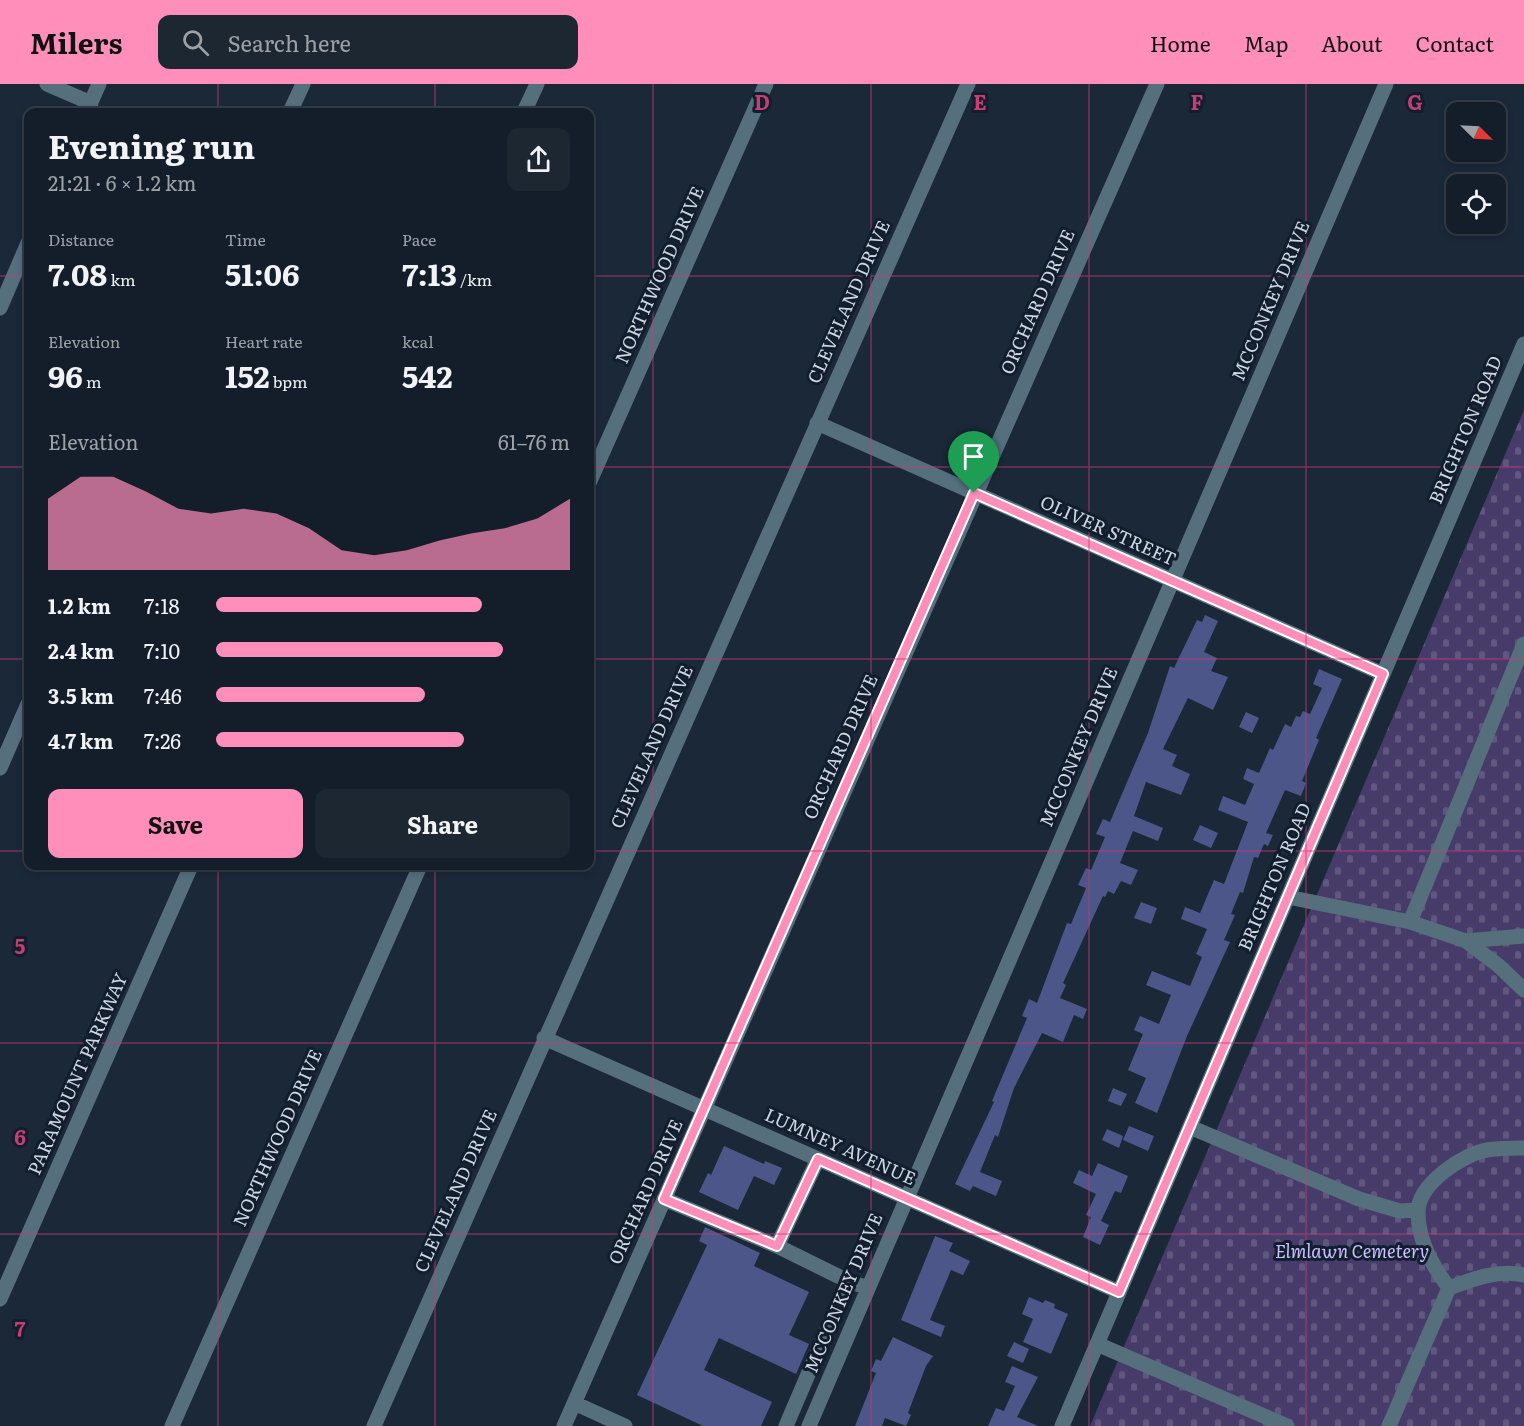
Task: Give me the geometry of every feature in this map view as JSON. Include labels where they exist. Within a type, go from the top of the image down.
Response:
[{"type":"street","points":[[47,84],[89,108],[99,84]]},
{"type":"street","points":[[292,108],[303,84]]},
{"type":"street","points":[[526,108],[537,84]]},
{"type":"street","name":"NORTHWOOD DRIVE","points":[[594,472],[766,84]]},
{"type":"street","name":"CLEVELAND DRIVE","points":[[374,1426],[968,84]]},
{"type":"street","name":"ORCHARD DRIVE","points":[[564,1426],[974,493],[1157,84]]},
{"type":"street","name":"MCCONKEY DRIVE","points":[[809,1426],[1386,84]]},
{"type":"street","points":[[0,308],[24,252]]},
{"type":"street","name":"BRIGHTON ROAD","points":[[1062,1426],[1524,344]]},
{"type":"street","name":"OLIVER STREET","points":[[817,423],[1383,674]]},
{"type":"street","points":[[1410,922],[1524,644]]},
{"type":"street","points":[[0,768],[24,713]]},
{"type":"street","name":"PARAMOUNT PARKWAY","points":[[0,1299],[189,870]]},
{"type":"street","name":"NORTHWOOD DRIVE","points":[[172,1426],[418,870]]},
{"type":"street","points":[[1288,897],[1410,922],[1466,941],[1524,990]]},
{"type":"street","points":[[1466,941],[1524,936]]},
{"type":"street","name":"LUMNEY AVENUE","points":[[544,1038],[1119,1292]]},
{"type":"street","points":[[1190,1127],[1359,1199],[1400,1211],[1417,1210]]},
{"type":"street","points":[[1449,1288],[1438,1274],[1427,1251],[1417,1210],[1434,1181],[1463,1158],[1487,1150],[1524,1148]]},
{"type":"street","points":[[777,1246],[818,1159]]},
{"type":"street","points":[[664,1199],[777,1246],[848,1281],[868,1288]]},
{"type":"street","points":[[1389,1426],[1449,1288],[1494,1274],[1513,1272],[1524,1275]]},
{"type":"street","points":[[786,1426],[848,1281]]},
{"type":"street","points":[[1097,1344],[1287,1426]]},
{"type":"street","points":[[574,1403],[622,1425]]},
{"type":"green space","name":"Elmlawn Cemetery","points":[[1524,410],[1524,1426],[1090,1426]]},
{"type":"building","points":[[1205,615],[1218,621],[1204,652],[1217,658],[1211,671],[1228,677],[1213,710],[1188,698],[1163,749],[1177,755],[1172,766],[1190,774],[1181,795],[1146,782],[1134,816],[1163,828],[1158,841],[1133,831],[1120,863],[1138,870],[1131,885],[1121,881],[1114,894],[1108,891],[1105,897],[1103,896],[1063,983],[1066,985],[1060,998],[1087,1009],[1083,1019],[1074,1015],[1063,1042],[1042,1033],[1014,1088],[998,1137],[995,1135],[980,1172],[1002,1181],[996,1196],[973,1186],[970,1191],[955,1184],[994,1102],[992,1101],[1027,1018],[1022,1016],[1029,999],[1037,1003],[1067,923],[1071,924],[1086,888],[1078,885],[1086,868],[1091,870],[1105,837],[1096,834],[1103,819],[1110,822],[1148,733],[1170,666],[1174,668],[1197,620],[1202,622]]},
{"type":"building","points":[[1319,669],[1342,679],[1316,738],[1319,740],[1302,781],[1306,783],[1301,796],[1285,790],[1266,833],[1273,835],[1268,846],[1264,844],[1258,858],[1254,857],[1243,893],[1240,892],[1231,914],[1235,915],[1224,940],[1230,942],[1187,1036],[1157,1113],[1135,1103],[1146,1078],[1128,1070],[1143,1034],[1134,1030],[1140,1016],[1159,1024],[1171,995],[1146,985],[1152,971],[1190,986],[1202,957],[1196,954],[1207,929],[1181,919],[1185,907],[1200,913],[1214,880],[1224,884],[1248,822],[1218,810],[1223,796],[1245,805],[1254,784],[1243,779],[1247,768],[1259,773],[1270,748],[1273,750],[1285,724],[1291,727],[1296,716],[1300,717],[1303,711],[1310,714],[1322,688],[1313,684]]},
{"type":"building","points":[[1246,712],[1259,718],[1252,733],[1239,727]]},
{"type":"building","points":[[1200,825],[1218,833],[1211,848],[1193,840]]},
{"type":"building","points":[[1141,902],[1157,908],[1151,924],[1134,918]]},
{"type":"building","points":[[1113,1088],[1127,1094],[1121,1106],[1108,1101]]},
{"type":"building","points":[[1129,1126],[1154,1136],[1148,1151],[1123,1140]]},
{"type":"building","points":[[1107,1129],[1123,1136],[1119,1148],[1102,1140]]},
{"type":"building","points":[[724,1146],[764,1164],[765,1161],[782,1168],[774,1185],[754,1176],[738,1210],[699,1192],[708,1173],[711,1175]]},
{"type":"building","points":[[1098,1163],[1128,1176],[1121,1193],[1115,1191],[1101,1221],[1109,1225],[1100,1245],[1083,1237],[1091,1217],[1086,1215],[1096,1194],[1073,1183],[1079,1170],[1092,1176]]},
{"type":"building","points":[[705,1227],[760,1253],[754,1266],[809,1292],[789,1335],[809,1344],[796,1374],[719,1338],[704,1370],[772,1402],[761,1426],[703,1426],[637,1395],[707,1245],[699,1241]]},
{"type":"building","points":[[935,1236],[953,1243],[949,1251],[970,1261],[963,1275],[951,1270],[930,1320],[945,1326],[941,1337],[901,1320]]},
{"type":"building","points":[[1029,1297],[1043,1303],[1045,1300],[1055,1304],[1054,1308],[1068,1314],[1051,1354],[1023,1342],[1033,1319],[1022,1314]]},
{"type":"building","points":[[893,1337],[933,1356],[926,1366],[908,1413],[911,1415],[906,1426],[885,1418],[882,1426],[855,1426],[876,1373],[871,1371],[876,1359],[881,1361]]},
{"type":"building","points":[[1014,1342],[1029,1349],[1023,1363],[1007,1356]]},
{"type":"building","points":[[1012,1366],[1038,1377],[1017,1417],[1038,1426],[988,1426],[996,1408],[1004,1411],[1015,1386],[1005,1382]]},
{"type":"route","points":[[974,493],[1383,674],[1119,1292],[818,1159],[777,1246],[664,1199],[974,493]]}]
